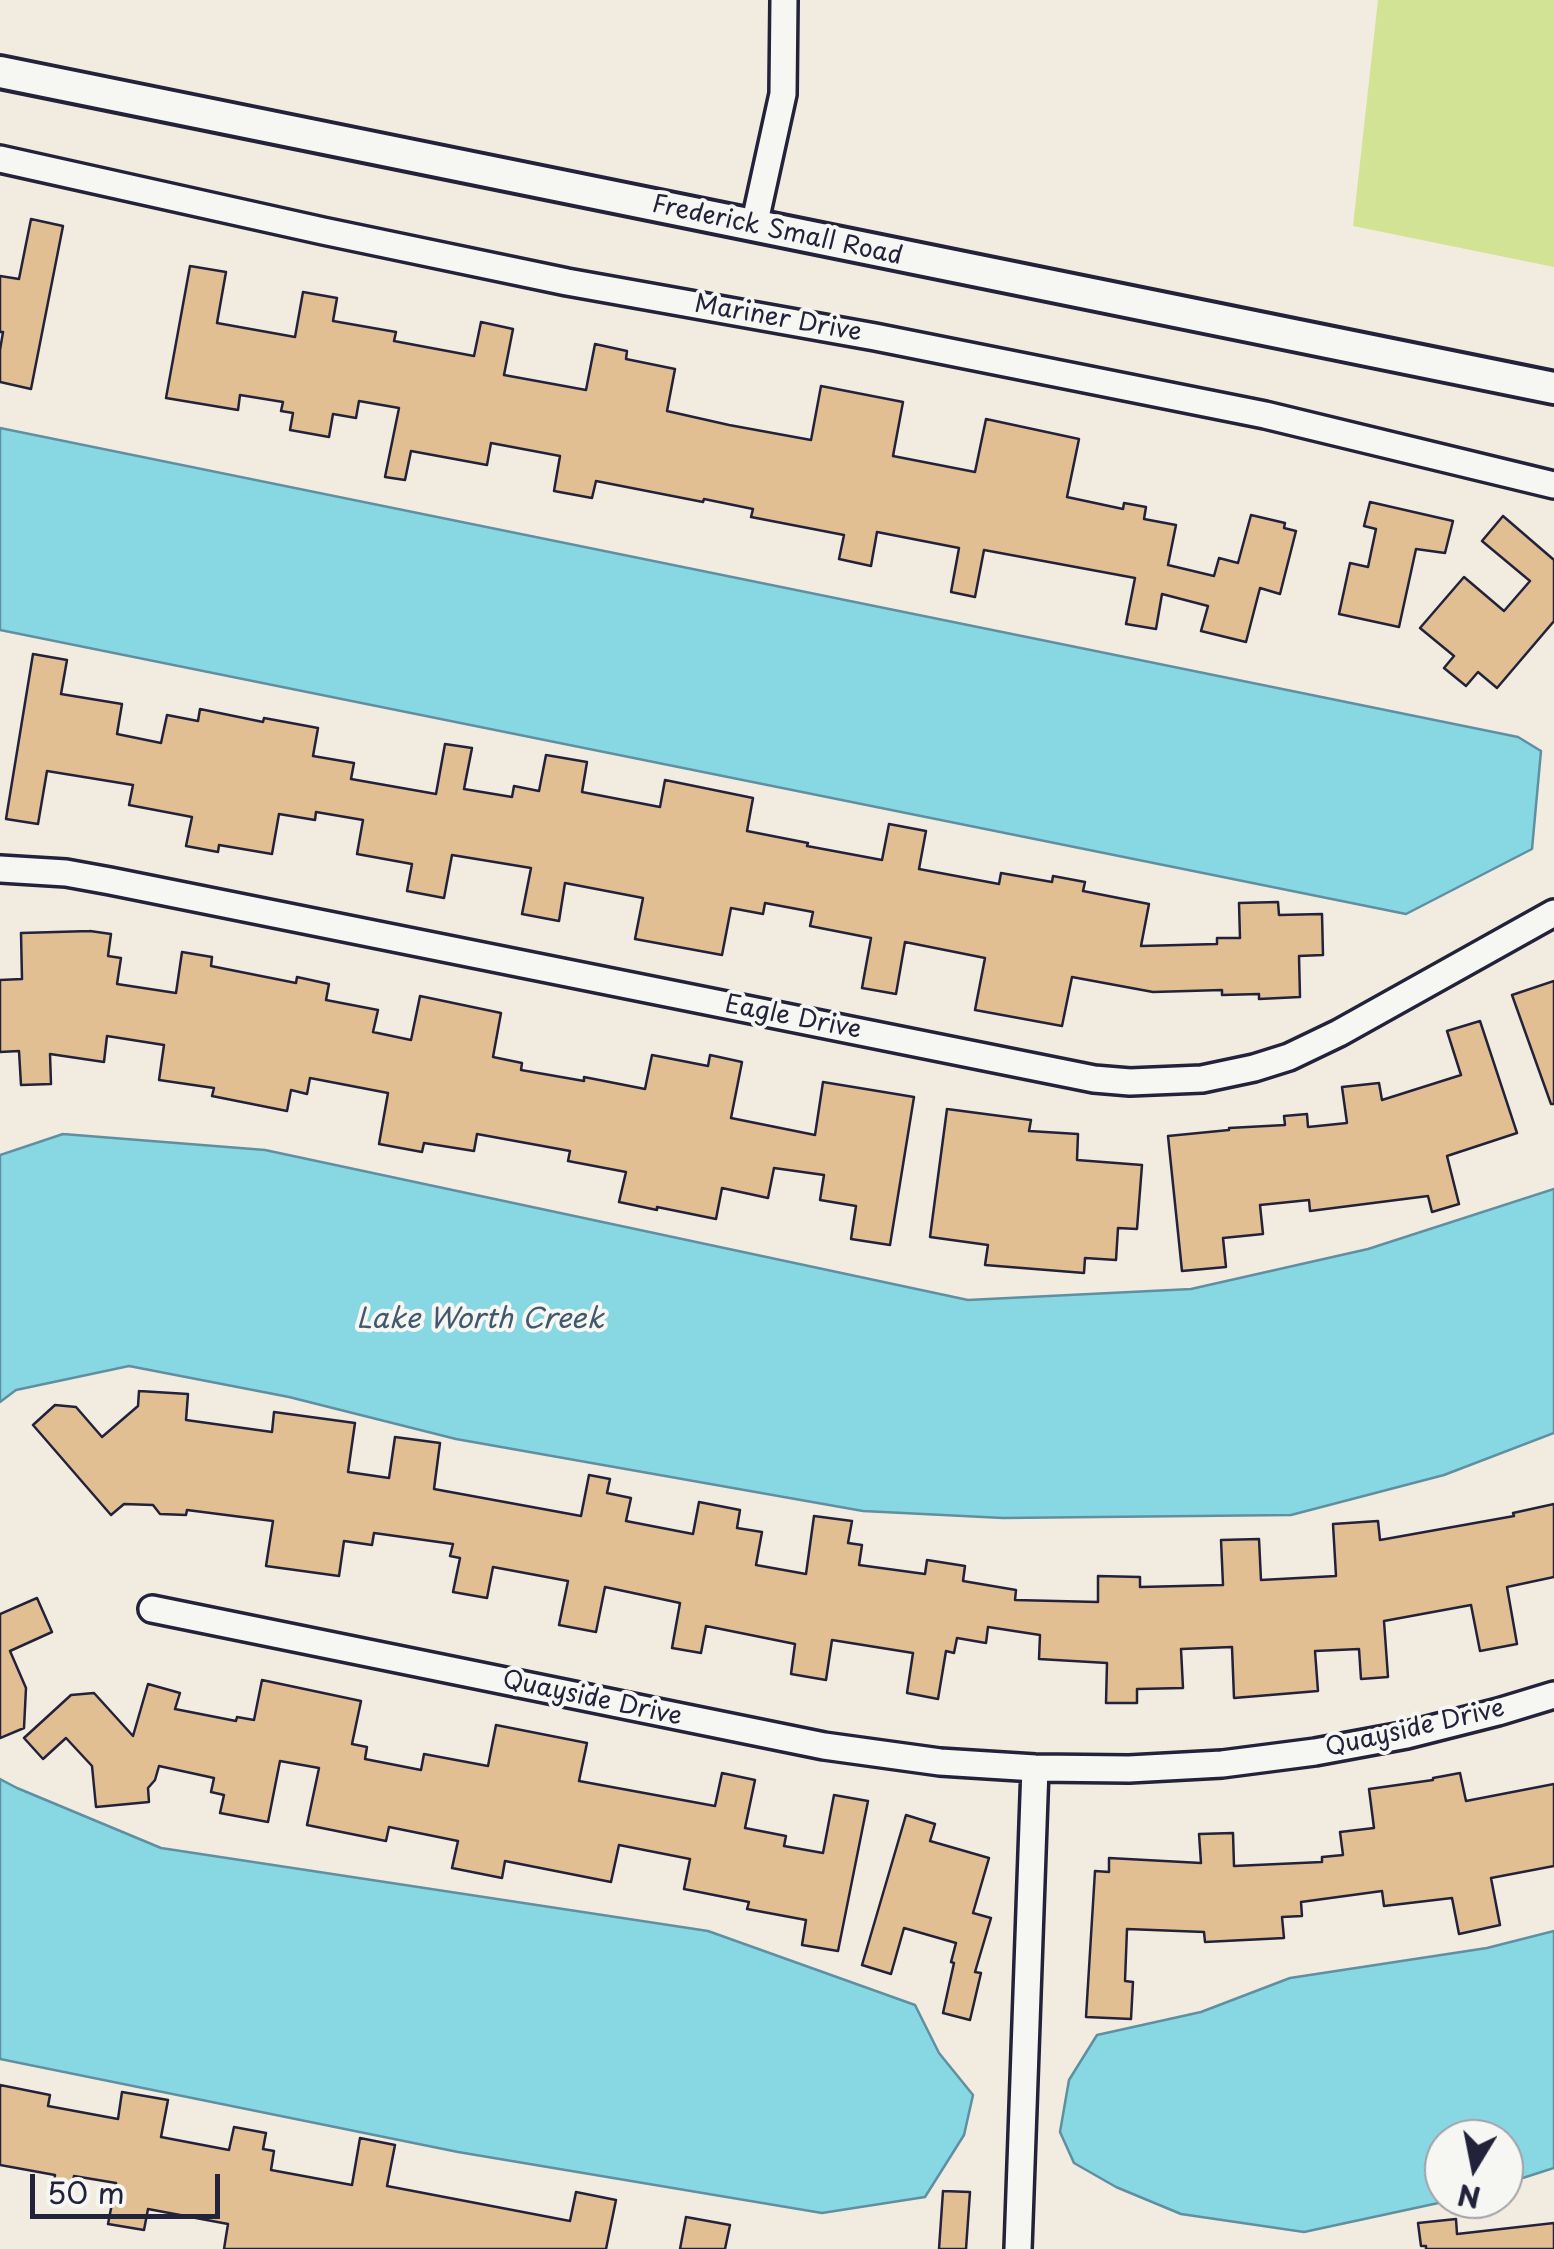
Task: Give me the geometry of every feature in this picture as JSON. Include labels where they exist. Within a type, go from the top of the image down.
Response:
[{"type":"street","points":[[754,226],[783,94],[784,0]]},
{"type":"street","name":"Frederick Small Road","points":[[0,72],[1554,388]]},
{"type":"street","name":"Mariner Drive","points":[[0,159],[548,278],[876,337],[1265,415],[1554,485]]},
{"type":"street","name":"Eagle Drive","points":[[0,869],[110,880],[1094,1079],[1130,1082],[1202,1079],[1289,1056],[1339,1033],[1554,913]]},
{"type":"street","name":"Quayside Drive","points":[[152,1609],[824,1746],[940,1762],[1035,1768],[1222,1764],[1315,1752],[1408,1735],[1554,1695]]},
{"type":"street","points":[[1018,2249],[1035,1768]]},
{"type":"green space","points":[[1378,0],[1554,0],[1554,267],[1353,226]]},
{"type":"water","points":[[0,428],[1518,737],[1541,751],[1532,849],[1406,914],[0,630]]},
{"type":"water","name":"Lake Worth Creek","points":[[63,1134],[265,1150],[968,1300],[1191,1289],[1368,1249],[1554,1189],[1554,1433],[1444,1475],[1291,1515],[1003,1518],[863,1511],[456,1439],[289,1397],[129,1366],[16,1390],[0,1402],[0,1155]]},
{"type":"water","points":[[0,1779],[161,1848],[708,1931],[915,2005],[939,2053],[973,2095],[964,2135],[925,2197],[822,2213],[458,2152],[0,2059]]},
{"type":"water","points":[[1554,1931],[1554,2168],[1524,2178],[1524,2119],[1424,2119],[1424,2206],[1304,2232],[1181,2214],[1116,2187],[1074,2163],[1060,2132],[1069,2080],[1097,2035],[1201,2012],[1290,1978],[1487,1948]]},
{"type":"building","points":[[31,219],[63,226],[31,389],[0,382],[0,276],[19,279]]},
{"type":"building","points":[[190,266],[226,272],[217,323],[295,337],[303,292],[337,298],[333,321],[396,332],[394,341],[474,356],[481,322],[513,329],[504,375],[586,390],[595,344],[627,351],[626,359],[675,369],[667,411],[729,425],[811,440],[821,386],[903,402],[893,456],[975,472],[986,419],[1079,439],[1067,497],[1123,509],[1124,503],[1146,507],[1144,519],[1176,525],[1168,565],[1214,576],[1219,558],[1238,563],[1251,515],[1285,523],[1284,528],[1296,531],[1280,594],[1260,588],[1246,642],[1201,631],[1208,606],[1162,594],[1156,629],[1126,624],[1135,578],[984,550],[975,597],[951,592],[959,548],[877,532],[871,566],[839,559],[844,535],[751,517],[753,509],[596,481],[592,498],[554,491],[560,456],[491,443],[487,465],[411,451],[405,480],[385,477],[399,408],[359,401],[356,418],[333,414],[329,437],[290,430],[293,413],[281,411],[283,402],[240,395],[238,410],[166,398]]},
{"type":"building","points":[[1370,502],[1453,521],[1445,553],[1416,549],[1399,627],[1339,614],[1350,563],[1368,567],[1376,529],[1364,526]]},
{"type":"building","points":[[1503,516],[1554,560],[1554,621],[1497,688],[1478,672],[1466,686],[1444,668],[1454,656],[1420,628],[1464,577],[1504,611],[1530,581],[1482,541]]},
{"type":"building","points":[[33,654],[67,660],[61,694],[122,704],[117,734],[161,743],[167,715],[198,721],[200,709],[318,728],[313,756],[354,763],[351,779],[436,794],[445,744],[472,748],[464,789],[512,797],[514,786],[539,791],[546,755],[587,762],[582,792],[660,807],[665,780],[753,798],[747,831],[808,843],[807,846],[882,860],[889,824],[926,831],[919,869],[999,884],[1001,873],[1052,882],[1053,876],[1085,882],[1083,891],[1149,904],[1141,946],[1217,944],[1217,938],[1240,938],[1239,903],[1278,902],[1279,915],[1322,914],[1323,955],[1299,956],[1300,997],[1259,999],[1259,994],[1222,995],[1222,990],[1153,992],[1072,977],[1062,1026],[975,1010],[985,958],[905,942],[896,994],[862,988],[871,938],[810,926],[813,912],[765,903],[763,914],[731,908],[722,955],[635,939],[643,898],[565,883],[559,921],[522,914],[531,868],[452,855],[444,898],[407,891],[412,864],[357,854],[363,820],[316,812],[315,820],[279,814],[272,854],[219,845],[218,852],[186,846],[192,817],[129,805],[133,785],[47,771],[38,824],[6,819]]},
{"type":"building","points":[[21,933],[111,934],[108,956],[121,958],[117,984],[176,993],[182,952],[212,957],[211,966],[296,983],[297,977],[329,984],[326,1000],[378,1010],[373,1032],[411,1040],[420,996],[501,1013],[493,1057],[522,1063],[521,1070],[645,1089],[652,1055],[708,1066],[710,1055],[742,1062],[731,1118],[815,1135],[823,1082],[914,1097],[890,1245],[851,1239],[856,1206],[820,1200],[824,1175],[774,1168],[768,1198],[722,1188],[716,1219],[657,1210],[619,1202],[626,1172],[568,1161],[570,1151],[477,1134],[474,1151],[424,1143],[422,1152],[379,1144],[388,1093],[310,1078],[307,1094],[291,1090],[287,1111],[212,1096],[214,1088],[159,1080],[164,1045],[107,1036],[104,1062],[50,1054],[51,1084],[21,1085],[19,1051],[0,1052],[0,980],[22,979]]},
{"type":"building","points":[[1554,981],[1554,1104],[1551,1104],[1512,995]]},
{"type":"building","points":[[1480,1021],[1517,1133],[1447,1156],[1459,1204],[1432,1212],[1428,1196],[1310,1211],[1309,1200],[1260,1205],[1263,1234],[1223,1238],[1226,1267],[1182,1271],[1168,1136],[1285,1125],[1284,1116],[1307,1114],[1308,1127],[1347,1123],[1342,1087],[1379,1083],[1382,1100],[1461,1075],[1447,1031]]},
{"type":"building","points":[[947,1109],[1031,1120],[1029,1131],[1078,1134],[1077,1160],[1142,1165],[1137,1229],[1118,1228],[1116,1260],[1085,1258],[1084,1273],[985,1265],[988,1245],[930,1237]]},
{"type":"building","points":[[139,1391],[188,1394],[186,1420],[272,1432],[274,1412],[355,1423],[348,1472],[389,1478],[395,1437],[440,1443],[434,1489],[581,1516],[589,1475],[610,1479],[607,1493],[631,1498],[626,1521],[693,1534],[699,1502],[740,1510],[737,1528],[762,1532],[756,1565],[806,1574],[814,1516],[852,1521],[848,1543],[862,1545],[859,1565],[925,1574],[927,1560],[965,1566],[963,1581],[1016,1590],[1015,1600],[1098,1602],[1098,1576],[1140,1577],[1140,1587],[1223,1585],[1221,1540],[1259,1539],[1261,1580],[1336,1576],[1333,1524],[1378,1521],[1380,1540],[1514,1516],[1513,1513],[1554,1504],[1554,1577],[1507,1587],[1517,1644],[1480,1651],[1471,1605],[1384,1621],[1388,1677],[1361,1679],[1359,1649],[1315,1651],[1318,1691],[1234,1698],[1232,1647],[1181,1649],[1183,1688],[1137,1689],[1137,1703],[1106,1703],[1107,1663],[1039,1659],[1040,1635],[988,1627],[986,1643],[957,1638],[954,1653],[946,1651],[938,1699],[907,1693],[913,1653],[832,1640],[826,1680],[791,1674],[795,1644],[706,1626],[701,1653],[672,1648],[680,1603],[605,1587],[596,1632],[559,1625],[568,1581],[493,1567],[487,1598],[453,1592],[460,1558],[450,1556],[453,1544],[374,1533],[372,1545],[344,1541],[339,1576],[266,1566],[273,1521],[187,1510],[186,1515],[160,1514],[153,1505],[124,1504],[111,1515],[33,1425],[55,1405],[76,1407],[102,1437],[138,1406]]},
{"type":"building","points":[[37,1598],[52,1632],[10,1651],[26,1688],[24,1728],[0,1738],[0,1614]]},
{"type":"building","points":[[262,1680],[361,1701],[352,1744],[367,1747],[365,1759],[421,1770],[424,1754],[488,1766],[496,1725],[587,1743],[579,1781],[715,1806],[722,1773],[755,1780],[745,1828],[786,1836],[784,1846],[823,1853],[834,1795],[868,1801],[838,1951],[802,1945],[806,1920],[747,1909],[749,1902],[684,1889],[690,1859],[619,1845],[611,1882],[505,1861],[502,1878],[452,1868],[458,1841],[389,1827],[386,1841],[307,1825],[319,1768],[280,1761],[268,1822],[220,1813],[224,1795],[211,1792],[214,1778],[159,1766],[148,1788],[149,1802],[96,1807],[92,1766],[66,1738],[43,1759],[24,1738],[71,1695],[94,1693],[133,1736],[148,1684],[180,1693],[175,1709],[236,1721],[237,1717],[254,1720]]},
{"type":"building","points":[[1460,1773],[1466,1801],[1554,1784],[1554,1866],[1491,1878],[1500,1925],[1459,1934],[1452,1898],[1384,1906],[1382,1891],[1301,1902],[1302,1916],[1282,1917],[1284,1938],[1205,1942],[1204,1932],[1127,1929],[1125,1981],[1133,1982],[1131,2019],[1086,2017],[1095,1871],[1109,1872],[1109,1858],[1201,1863],[1199,1834],[1233,1833],[1234,1866],[1322,1862],[1322,1857],[1343,1855],[1340,1832],[1374,1828],[1369,1789]]},
{"type":"building","points":[[906,1815],[935,1824],[930,1841],[989,1858],[973,1913],[991,1918],[975,1972],[981,1973],[970,2020],[943,2013],[956,1943],[904,1928],[891,1974],[862,1965]]},
{"type":"building","points":[[0,2085],[50,2095],[48,2106],[118,2119],[122,2092],[168,2100],[161,2137],[229,2150],[234,2127],[266,2133],[263,2149],[274,2151],[271,2170],[352,2185],[360,2138],[395,2145],[387,2186],[570,2221],[576,2192],[616,2200],[606,2249],[224,2249],[228,2224],[148,2209],[144,2230],[108,2224],[116,2183],[74,2176],[72,2186],[54,2182],[55,2175],[0,2165]]},
{"type":"building","points":[[943,2191],[970,2192],[966,2249],[939,2249]]},
{"type":"building","points":[[686,2217],[730,2225],[725,2249],[680,2249]]},
{"type":"building","points":[[1456,2219],[1457,2234],[1554,2223],[1554,2249],[1426,2249],[1421,2246],[1418,2223]]}]
